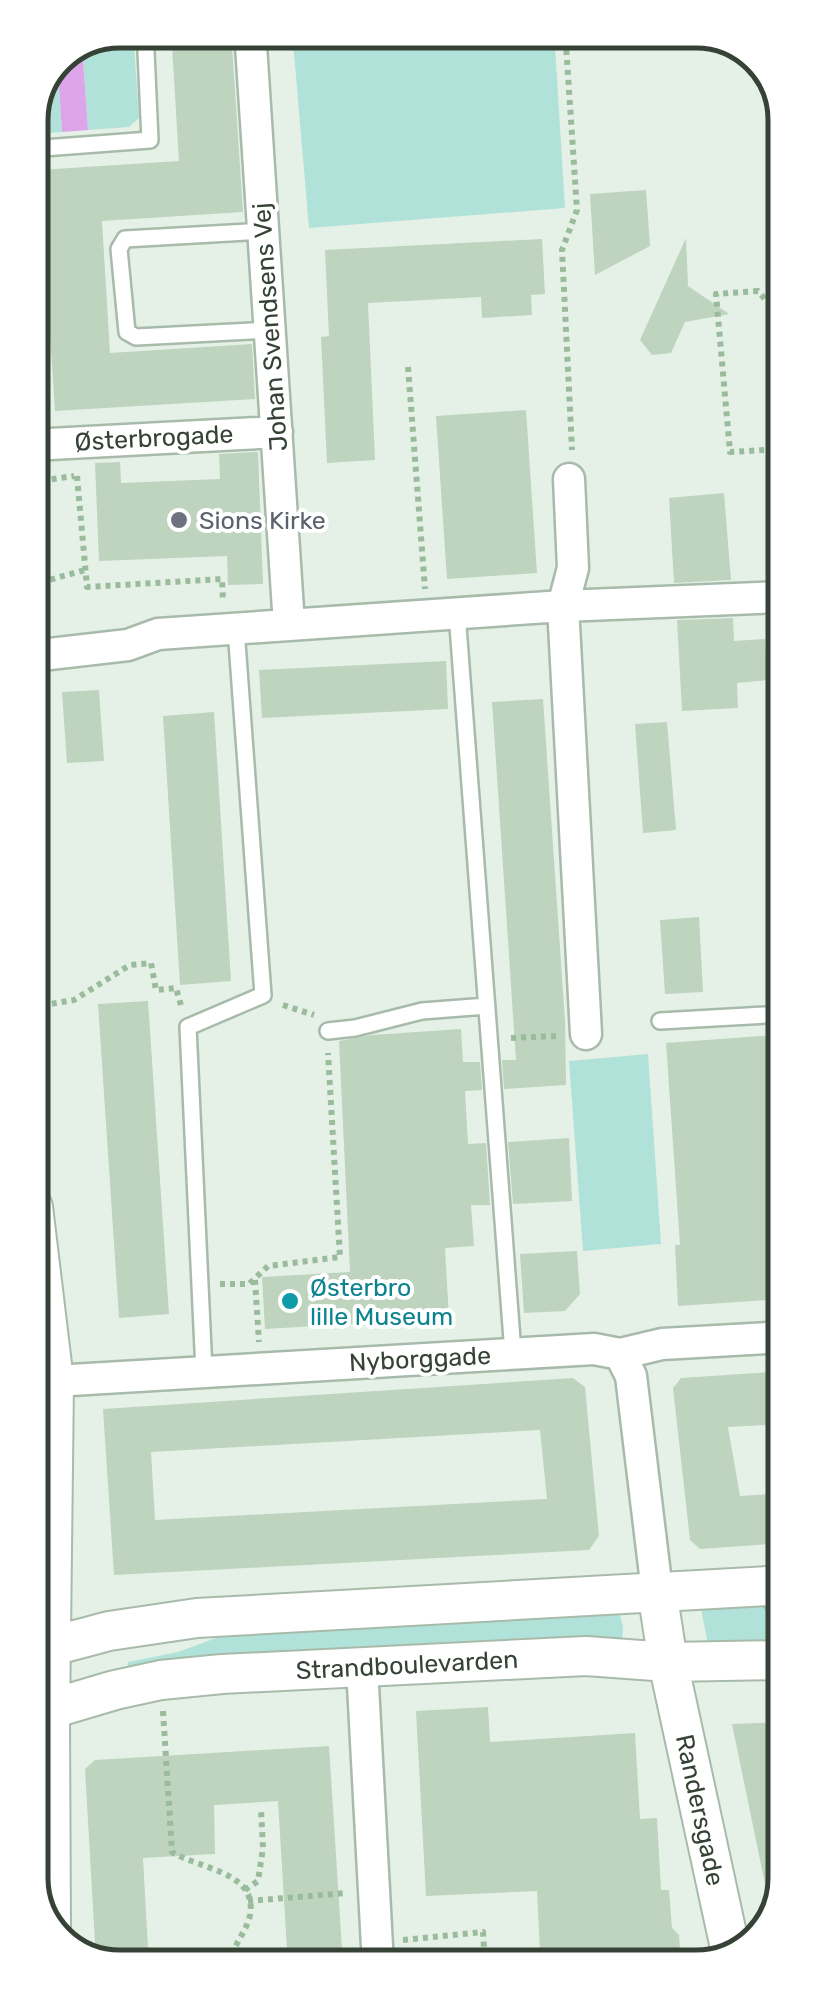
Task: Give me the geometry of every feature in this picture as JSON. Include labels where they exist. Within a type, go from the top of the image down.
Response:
[{"type":"street","name":"Johan Svendsens Vej","points":[[251,48],[290,625]]},
{"type":"street","name":"Østerbrogade","points":[[48,444],[277,432]]},
{"type":"street","points":[[569,478],[574,568],[563,606],[586,1034]]},
{"type":"street","points":[[48,654],[128,646],[158,634],[563,606],[768,599]]},
{"type":"street","points":[[48,1331],[54,1380],[48,1526]]},
{"type":"street","name":"Nyborggade","points":[[54,1380],[594,1349],[620,1354],[662,1344],[768,1338]]},
{"type":"street","points":[[620,1354],[631,1376],[657,1591]]},
{"type":"street","points":[[48,1647],[109,1631],[197,1618],[768,1585]]},
{"type":"street","name":"Randersgade","points":[[657,1591],[668,1662],[729,1942]]},
{"type":"street","name":"Strandboulevarden","points":[[48,1709],[161,1680],[586,1656],[668,1662],[768,1660]]},
{"type":"street","points":[[362,1667],[377,1949]]},
{"type":"street","points":[[48,1856],[50,1894]]},
{"type":"lane","points":[[48,148],[150,140],[146,48]]},
{"type":"lane","points":[[264,232],[125,239],[120,248],[127,332],[136,337],[270,330]]},
{"type":"lane","points":[[457,613],[512,1354]]},
{"type":"lane","points":[[204,1371],[188,1028],[264,995],[230,629]]},
{"type":"lane","points":[[328,1031],[422,1011],[487,1006]]},
{"type":"lane","points":[[660,1021],[768,1015]]},
{"type":"path","points":[[566,48],[578,210],[562,250],[574,472],[569,478]]},
{"type":"path","points":[[768,304],[758,291],[716,294],[730,452],[768,449]]},
{"type":"path","points":[[408,367],[426,615]]},
{"type":"path","points":[[76,476],[86,587],[222,579],[230,629]]},
{"type":"path","points":[[48,580],[86,570]]},
{"type":"path","points":[[48,1004],[74,1000],[130,965],[150,963],[156,990],[176,988]]},
{"type":"path","points":[[199,1284],[249,1284],[268,1266],[340,1258],[327,1019],[264,995]]},
{"type":"path","points":[[490,1039],[586,1034]]},
{"type":"path","points":[[254,1279],[260,1305],[259,1368]]},
{"type":"path","points":[[165,1756],[172,1852],[188,1862],[233,1876],[244,1890],[250,1915],[232,1949]]},
{"type":"path","points":[[244,1890],[258,1881],[263,1848],[261,1809]]},
{"type":"path","points":[[248,1902],[339,1894]]},
{"type":"path","points":[[385,1949],[414,1940],[483,1932],[484,1950]]},
{"type":"shaded area","points":[[134,48],[139,118],[129,127],[88,130],[83,58],[106,49]]},
{"type":"shaded area","points":[[294,48],[555,48],[565,208],[309,228]]},
{"type":"shaded area","points":[[83,58],[88,130],[62,132],[59,82]]},
{"type":"shaded area","points":[[59,82],[62,132],[48,133],[49,106]]},
{"type":"shaded area","points":[[648,1054],[661,1244],[583,1251],[569,1061]]},
{"type":"shaded area","points":[[759,1604],[768,1611],[768,1649],[709,1649],[701,1609]]},
{"type":"shaded area","points":[[619,1611],[622,1642],[127,1671],[128,1662],[178,1652],[224,1635]]},
{"type":"building","points":[[172,48],[232,48],[243,212],[102,221],[110,353],[252,344],[255,399],[55,411],[48,306],[48,169],[179,161]]},
{"type":"building","points":[[646,190],[650,246],[595,275],[590,194]]},
{"type":"building","points":[[686,238],[688,286],[729,314],[685,322],[671,353],[652,355],[640,340]]},
{"type":"building","points":[[542,239],[545,294],[531,295],[532,315],[482,318],[481,297],[368,303],[375,460],[327,463],[321,337],[329,336],[325,250]]},
{"type":"building","points":[[526,410],[537,573],[447,579],[436,416]]},
{"type":"building","name":"Sions Kirke","points":[[258,452],[263,584],[228,585],[227,556],[99,561],[95,463],[120,462],[121,483],[220,479],[219,454]]},
{"type":"building","points":[[724,493],[731,580],[674,583],[669,498]]},
{"type":"building","points":[[733,618],[734,641],[765,639],[768,680],[737,683],[738,708],[682,711],[677,620]]},
{"type":"building","points":[[446,661],[448,709],[262,718],[259,670]]},
{"type":"building","points":[[99,690],[104,761],[67,763],[62,692]]},
{"type":"building","points":[[543,699],[566,1085],[504,1089],[502,1060],[516,1060],[492,702]]},
{"type":"building","points":[[214,712],[231,981],[180,985],[163,716]]},
{"type":"building","points":[[667,722],[676,830],[643,833],[635,724]]},
{"type":"building","points":[[699,917],[703,992],[665,994],[660,920]]},
{"type":"building","points":[[148,1001],[169,1314],[119,1318],[98,1004]]},
{"type":"building","points":[[461,1029],[463,1062],[480,1062],[482,1090],[465,1091],[468,1144],[486,1143],[490,1205],[471,1205],[474,1246],[445,1248],[449,1318],[265,1329],[262,1277],[350,1272],[339,1041]]},
{"type":"building","points":[[768,1036],[768,1300],[678,1306],[675,1245],[680,1245],[666,1043]]},
{"type":"building","points":[[569,1138],[572,1201],[513,1204],[508,1142]]},
{"type":"building","points":[[577,1251],[580,1294],[565,1311],[524,1313],[520,1254]]},
{"type":"building","points":[[768,1372],[768,1425],[728,1427],[740,1496],[768,1494],[768,1544],[700,1549],[690,1540],[673,1388],[681,1378]]},
{"type":"building","points":[[573,1378],[585,1387],[599,1536],[589,1550],[114,1575],[103,1409]],"holes":[[[540,1430],[547,1499],[155,1520],[151,1452]]]},
{"type":"building","points":[[488,1707],[490,1742],[635,1733],[640,1819],[657,1818],[661,1890],[669,1890],[672,1928],[679,1935],[680,1950],[540,1950],[537,1891],[426,1896],[416,1711]]},
{"type":"building","points":[[768,1723],[767,1893],[732,1724]]},
{"type":"building","points":[[329,1746],[342,1949],[287,1949],[278,1801],[214,1805],[215,1854],[143,1858],[148,1949],[95,1946],[85,1769],[95,1760]]},
{"type":"place","name":"Sions Kirke","points":[[179,520]]},
{"type":"place","name":"Østerbro lille Museum","points":[[290,1301]]}]
